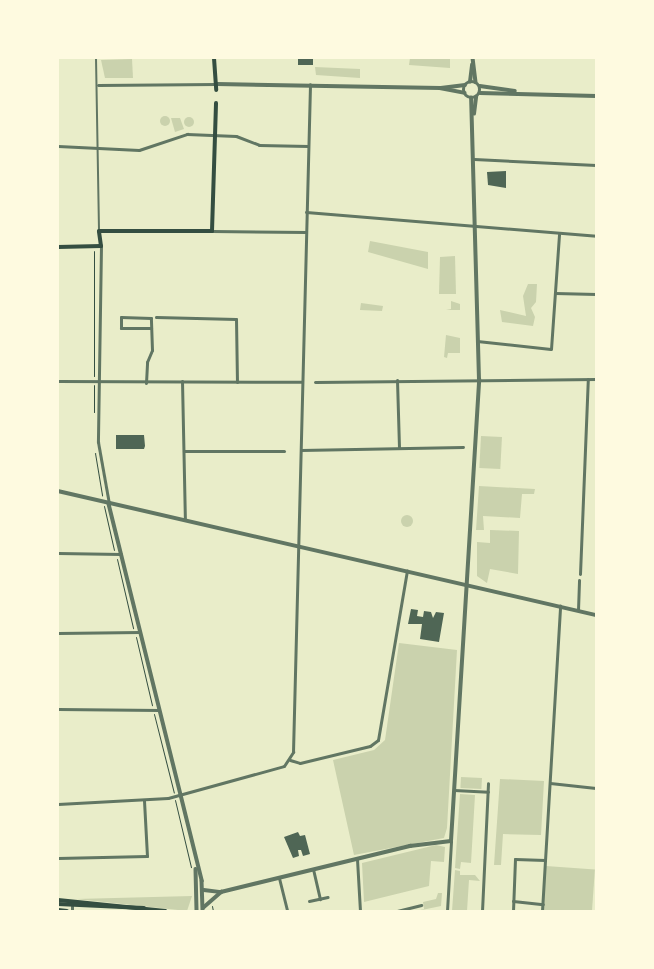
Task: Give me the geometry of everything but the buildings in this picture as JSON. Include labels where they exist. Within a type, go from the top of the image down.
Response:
[{"type":"main road","points":[[214,58],[217,84],[216,90]]},
{"type":"main road","points":[[58,247],[101,246],[99,231],[212,231],[216,103]]},
{"type":"main road","points":[[58,900],[148,907],[165,911]]},
{"type":"main road","points":[[58,904],[72,906],[79,909],[148,907]]},
{"type":"main road","points":[[58,910],[67,911]]},
{"type":"street","points":[[96,58],[98,85],[99,231]]},
{"type":"street","points":[[470,82],[473,58]]},
{"type":"street","points":[[473,58],[476,82],[480,86],[518,92]]},
{"type":"street","points":[[98,85],[310,84],[440,88],[466,85],[470,82],[476,82]]},
{"type":"street","points":[[58,804],[168,798],[179,793],[284,766],[290,760],[301,450],[310,84]]},
{"type":"street","points":[[465,93],[466,85]]},
{"type":"street","points":[[480,86],[480,93]]},
{"type":"street","points":[[440,88],[465,93],[470,98],[473,121],[479,380],[468,585],[447,911]]},
{"type":"street","points":[[470,98],[476,97],[480,93],[518,92],[596,96]]},
{"type":"street","points":[[473,121],[476,97]]},
{"type":"street","points":[[58,146],[139,150],[187,134],[236,136],[270,146],[308,146]]},
{"type":"street","points":[[474,159],[596,164]]},
{"type":"street","points":[[306,212],[475,228],[596,236]]},
{"type":"street","points":[[212,231],[306,232]]},
{"type":"street","points":[[478,341],[551,349],[559,234]]},
{"type":"street","points":[[101,246],[98,446],[109,504],[196,866],[204,890],[204,909]]},
{"type":"street","points":[[555,293],[596,294]]},
{"type":"street","points":[[156,317],[236,319],[237,382]]},
{"type":"street","points":[[146,383],[151,328],[151,318],[121,318],[121,328],[151,328]]},
{"type":"street","points":[[580,574],[588,379]]},
{"type":"street","points":[[315,382],[596,379]]},
{"type":"street","points":[[397,380],[399,448]]},
{"type":"street","points":[[58,381],[146,383],[182,381],[302,382]]},
{"type":"street","points":[[182,381],[185,520]]},
{"type":"street","points":[[301,450],[463,448]]},
{"type":"street","points":[[184,451],[284,451]]},
{"type":"street","points":[[58,491],[109,504],[407,570],[596,615]]},
{"type":"street","points":[[58,553],[121,554]]},
{"type":"street","points":[[290,760],[300,763],[370,746],[378,740],[407,570]]},
{"type":"street","points":[[578,610],[579,580]]},
{"type":"street","points":[[542,911],[560,606]]},
{"type":"street","points":[[58,634],[140,632]]},
{"type":"street","points":[[58,708],[159,710]]},
{"type":"street","points":[[482,911],[488,783]]},
{"type":"street","points":[[550,783],[596,788]]},
{"type":"street","points":[[454,790],[488,792]]},
{"type":"street","points":[[58,858],[147,856],[144,800]]},
{"type":"street","points":[[204,890],[221,892],[434,841],[451,841]]},
{"type":"street","points":[[357,859],[360,911]]},
{"type":"street","points":[[513,911],[516,859],[545,860]]},
{"type":"street","points":[[196,866],[196,911]]},
{"type":"street","points":[[313,869],[320,899]]},
{"type":"street","points":[[279,878],[287,911]]},
{"type":"street","points":[[204,909],[221,892]]},
{"type":"street","points":[[309,901],[328,897]]},
{"type":"street","points":[[513,901],[542,904]]},
{"type":"street","points":[[397,911],[421,905]]},
{"type":"street","points":[[72,906],[72,911]]},
{"type":"green space","points":[[410,58],[450,58],[450,68],[409,65]]},
{"type":"green space","points":[[132,59],[133,78],[105,78],[101,60]]},
{"type":"green space","points":[[315,67],[360,69],[360,78],[316,75]]},
{"type":"green space","points":[[165,116],[170,121],[165,126],[160,121]]},
{"type":"green space","points":[[189,117],[194,122],[189,127],[184,122]]},
{"type":"green space","points":[[171,118],[180,118],[184,129],[175,132]]},
{"type":"green space","points":[[370,241],[428,252],[428,269],[368,252]]},
{"type":"green space","points":[[455,256],[456,294],[439,294],[440,257]]},
{"type":"green space","points":[[528,284],[537,284],[536,302],[531,308],[535,317],[533,326],[502,322],[500,310],[526,316],[523,296]]},
{"type":"green space","points":[[451,301],[460,304],[460,310],[446,310],[451,309]]},
{"type":"green space","points":[[361,303],[383,306],[382,311],[360,310]]},
{"type":"green space","points":[[446,335],[460,338],[460,353],[448,353],[447,358],[444,357]]},
{"type":"green space","points":[[481,436],[502,437],[500,469],[479,468]]},
{"type":"green space","points":[[479,486],[535,489],[534,494],[522,494],[520,518],[483,516],[484,530],[476,530]]},
{"type":"green space","points":[[405,515],[409,515],[413,521],[409,527],[405,527],[401,523],[401,519]]},
{"type":"green space","points":[[490,530],[519,531],[518,574],[490,569],[487,583],[477,576],[477,542],[490,543]]},
{"type":"green space","points":[[399,643],[457,650],[447,828],[444,838],[354,855],[333,760],[374,750],[385,740]]},
{"type":"green space","points":[[461,777],[482,778],[481,789],[460,788]]},
{"type":"green space","points":[[500,779],[544,781],[541,835],[503,834],[501,865],[494,865]]},
{"type":"green space","points":[[460,794],[475,795],[471,863],[461,862],[460,869],[455,868]]},
{"type":"green space","points":[[436,845],[445,847],[444,862],[431,861],[429,886],[364,902],[362,863]]},
{"type":"green space","points":[[546,866],[595,869],[592,911],[543,911]]},
{"type":"green space","points":[[455,870],[460,871],[460,875],[475,875],[480,881],[469,880],[467,911],[452,911]]},
{"type":"green space","points":[[438,893],[442,893],[441,906],[417,911],[424,909],[423,902],[436,899]]},
{"type":"green space","points":[[192,896],[187,911],[76,899]]}]
